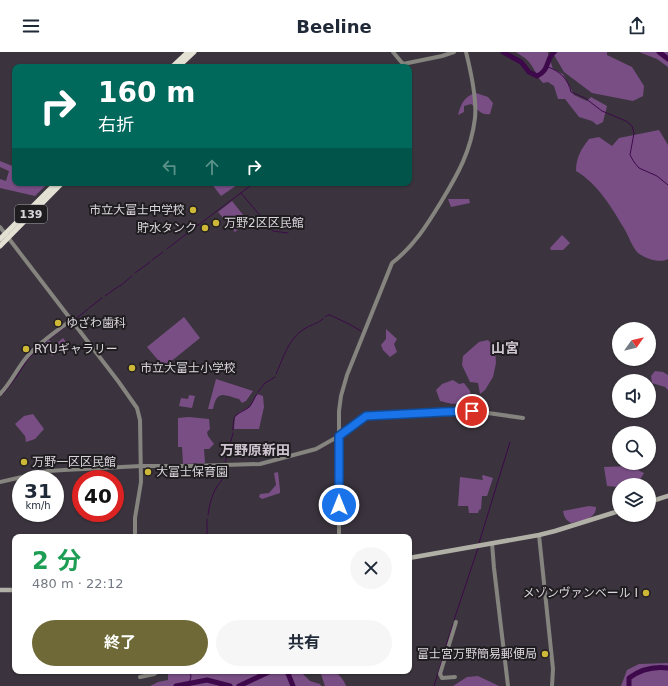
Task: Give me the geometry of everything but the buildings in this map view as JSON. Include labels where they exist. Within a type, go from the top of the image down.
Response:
[{"type":"highway","points":[[175,64],[188,52]]},
{"type":"highway","points":[[181,64],[194,52]]},
{"type":"highway","name":"139","points":[[0,246],[7,236],[53,186]]},
{"type":"highway","name":"139","points":[[0,239],[7,236],[59,186]]},
{"type":"main road","points":[[656,500],[668,496]]},
{"type":"main road","points":[[412,557],[539,535],[612,513]]},
{"type":"main road","points":[[0,590],[12,590]]},
{"type":"street","points":[[393,52],[403,64],[454,52]]},
{"type":"street","points":[[339,534],[339,410],[343,388],[392,262],[407,250],[422,232],[460,170],[472,135],[476,104],[466,52]]},
{"type":"street","points":[[0,227],[137,408],[140,420],[141,482],[135,518],[135,534]]},
{"type":"street","points":[[0,394],[9,384],[26,358],[41,343],[71,320]]},
{"type":"street","points":[[0,482],[48,471],[141,466],[260,464],[316,449],[339,436],[366,416],[463,411],[523,418]]},
{"type":"street","points":[[539,535],[553,669],[552,686]]},
{"type":"street","points":[[492,543],[508,686]]},
{"type":"street","points":[[455,677],[442,678],[440,674],[456,622]]},
{"type":"street","points":[[140,677],[154,674]]},
{"type":"shaded area","points":[[516,52],[548,52],[553,69],[563,74],[574,95],[587,101],[591,97],[607,106],[603,122],[597,125],[592,121],[579,117],[565,99],[558,99],[554,86],[548,82],[543,83],[528,61]]},
{"type":"shaded area","points":[[558,52],[607,52],[607,55],[632,67],[644,86],[643,96],[633,101],[592,93],[564,72],[554,55]]},
{"type":"shaded area","points":[[639,52],[668,52],[668,67],[657,59]]},
{"type":"shaded area","points":[[476,93],[488,97],[493,103],[490,114],[482,113],[471,104],[464,106],[464,112],[458,115],[460,107],[466,98]]},
{"type":"shaded area","points":[[659,130],[668,145],[668,259],[656,261],[637,252],[604,197],[584,176],[576,171],[580,154],[589,139],[599,137],[612,146],[619,138]]},
{"type":"shaded area","points":[[0,161],[12,166],[12,186],[45,186],[35,196],[0,188],[0,179],[6,181],[9,171],[0,167]]},
{"type":"shaded area","points":[[213,186],[236,186],[221,196]]},
{"type":"shaded area","points":[[448,199],[469,199],[470,203],[451,207]]},
{"type":"shaded area","points":[[232,201],[248,221],[235,232],[218,212]]},
{"type":"shaded area","points":[[562,235],[570,243],[563,250],[551,250],[550,248]]},
{"type":"shaded area","points":[[184,317],[200,338],[164,367],[147,347]]},
{"type":"shaded area","points":[[386,329],[397,339],[394,344],[397,352],[390,357],[383,350],[381,345],[386,339]]},
{"type":"shaded area","points":[[63,338],[68,345],[52,356],[43,345],[49,340],[54,346]]},
{"type":"shaded area","points":[[488,340],[495,348],[496,363],[493,377],[485,390],[480,394],[478,383],[470,382],[462,365],[463,356],[479,342]]},
{"type":"shaded area","points":[[655,371],[663,372],[668,375],[668,390],[665,387],[656,384],[656,374],[653,374]]},
{"type":"shaded area","points":[[216,379],[253,391],[246,401],[242,403],[239,399],[225,395],[219,396],[213,409],[208,409]]},
{"type":"shaded area","points":[[453,380],[459,384],[464,383],[470,391],[471,396],[456,404],[440,401],[436,390],[442,384]]},
{"type":"shaded area","points":[[257,394],[263,396],[264,407],[259,429],[234,429],[235,417],[240,412],[250,407]]},
{"type":"shaded area","points":[[189,395],[195,396],[192,408],[179,406],[181,398],[188,399]]},
{"type":"shaded area","points":[[33,414],[44,429],[35,439],[26,442],[25,436],[15,424],[24,416]]},
{"type":"shaded area","points":[[189,417],[209,419],[210,429],[207,432],[214,444],[209,449],[204,449],[205,463],[183,464],[182,447],[178,447],[178,418]]},
{"type":"shaded area","points":[[604,467],[612,467],[612,470],[638,470],[644,473],[641,478],[612,478],[612,486],[607,486]]},
{"type":"shaded area","points":[[278,472],[280,493],[262,499],[259,497],[260,494],[269,493],[276,485],[274,473]]},
{"type":"shaded area","points":[[483,475],[493,478],[487,496],[482,496],[481,509],[478,513],[469,513],[468,506],[458,506],[460,477],[483,480]]},
{"type":"shaded area","points":[[589,506],[596,507],[594,515],[587,519],[571,523],[564,515],[563,511]]},
{"type":"shaded area","points":[[668,663],[668,686],[621,686],[627,670],[639,664]]},
{"type":"shaded area","points":[[168,674],[303,674],[310,681],[320,684],[321,686],[150,686],[158,682],[168,680]]},
{"type":"shaded area","points":[[321,674],[338,674],[344,681],[346,686],[325,686]]},
{"type":"shaded area","points":[[478,676],[499,686],[453,686],[467,677]]},
{"type":"waterway","points":[[503,52],[521,62],[529,72],[537,76],[544,71],[551,55],[554,52]]},
{"type":"waterway","points":[[659,52],[668,59]]},
{"type":"waterway","points":[[548,67],[566,79],[571,92],[585,98],[602,111],[626,121],[632,126],[634,133],[630,155],[634,162],[639,168],[657,176],[668,185]]},
{"type":"waterway","points":[[197,226],[250,186]]},
{"type":"waterway","points":[[241,193],[268,225]]},
{"type":"waterway","points":[[269,226],[273,231],[288,233]]},
{"type":"waterway","points":[[167,249],[194,228]]},
{"type":"waterway","points":[[152,260],[163,252]]},
{"type":"waterway","points":[[135,273],[150,262]]},
{"type":"waterway","points":[[120,286],[132,276]]},
{"type":"waterway","points":[[105,296],[119,286]]},
{"type":"waterway","points":[[89,308],[102,298]]},
{"type":"waterway","points":[[73,321],[88,309]]},
{"type":"waterway","points":[[325,317],[330,315],[361,331]]},
{"type":"waterway","points":[[276,374],[290,344],[298,333],[323,319]]},
{"type":"waterway","points":[[44,343],[64,328]]},
{"type":"waterway","points":[[15,379],[28,359],[41,346]]},
{"type":"waterway","points":[[258,392],[265,383],[275,377]]},
{"type":"waterway","points":[[3,394],[14,380]]},
{"type":"waterway","points":[[233,430],[236,415],[248,408],[257,394]]},
{"type":"waterway","points":[[226,462],[225,447],[231,441],[233,433]]},
{"type":"waterway","points":[[479,543],[510,442]]},
{"type":"waterway","points":[[208,515],[212,496],[223,477],[226,467]]},
{"type":"waterway","points":[[207,519],[207,534]]},
{"type":"waterway","points":[[454,620],[478,548]]},
{"type":"waterway","points":[[444,652],[453,624]]},
{"type":"waterway","points":[[434,686],[443,657]]},
{"type":"waterway","points":[[629,686],[629,678],[638,672],[657,667],[668,668]]},
{"type":"waterway","points":[[189,683],[190,674]]},
{"type":"waterway","points":[[239,686],[265,674]]},
{"type":"waterway","points":[[288,674],[293,686]]},
{"type":"waterway","points":[[176,686],[207,680],[230,686]]},
{"type":"place","name":"市立大富士中学校","points":[[193,210]]},
{"type":"place","name":"万野2区区民館","points":[[216,223]]},
{"type":"place","name":"貯水タンク","points":[[205,228]]},
{"type":"place","name":"ゆざわ歯科","points":[[58,323]]},
{"type":"place","name":"RYUギャラリー","points":[[26,349]]},
{"type":"place","name":"市立大富士小学校","points":[[132,368]]},
{"type":"place","name":"万野一区区民館","points":[[24,462]]},
{"type":"place","name":"大富士保育園","points":[[148,472]]},
{"type":"place","name":"メゾンヴァンベール I","points":[[646,593]]},
{"type":"place","name":"富士宮万野簡易郵便局","points":[[545,654]]},
{"type":"district","name":"山宮","points":[[505,348]]},
{"type":"district","name":"万野原新田","points":[[255,450]]},
{"type":"route","points":[[339,505],[339,436],[366,416],[472,411]]}]
